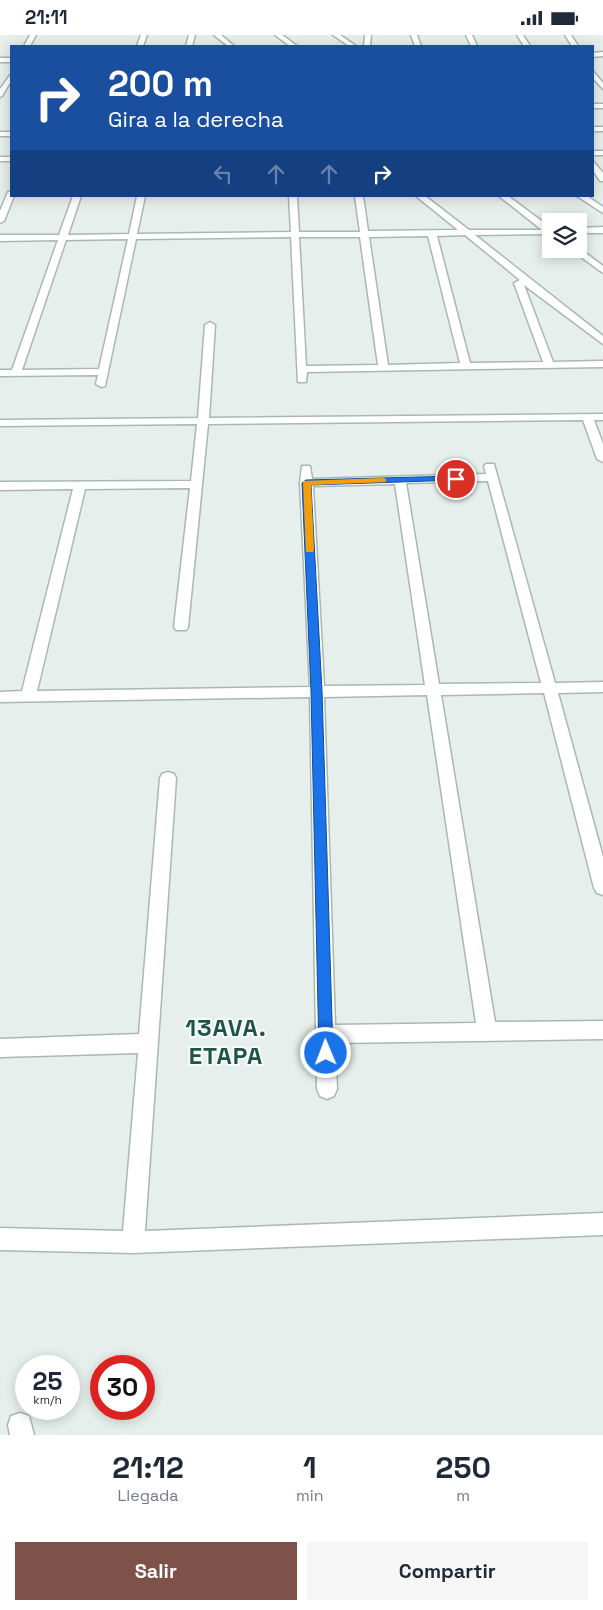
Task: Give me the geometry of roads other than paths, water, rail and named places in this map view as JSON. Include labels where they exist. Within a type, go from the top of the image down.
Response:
[{"type":"street","points":[[217,35],[230,45]]},
{"type":"street","points":[[278,35],[293,45]]},
{"type":"street","points":[[336,35],[351,45]]},
{"type":"street","points":[[594,75],[603,87]]},
{"type":"street","points":[[0,95],[10,77]]},
{"type":"street","points":[[594,165],[603,179]]},
{"type":"street","points":[[0,221],[10,196]]},
{"type":"street","points":[[16,373],[77,197]]},
{"type":"street","points":[[101,384],[134,237],[141,197]]},
{"type":"street","points":[[292,197],[302,374],[383,367],[603,364]]},
{"type":"street","points":[[359,197],[383,367]]},
{"type":"street","points":[[421,197],[603,341]]},
{"type":"street","points":[[504,197],[542,225]]},
{"type":"street","points":[[583,197],[602,209]]},
{"type":"street","points":[[587,231],[603,231]]},
{"type":"street","points":[[0,238],[542,232]]},
{"type":"street","points":[[432,234],[466,366]]},
{"type":"street","points":[[586,258],[603,270]]},
{"type":"street","points":[[528,281],[519,283],[549,365]]},
{"type":"street","points":[[181,627],[204,421],[210,325]]},
{"type":"street","points":[[0,373],[104,372]]},
{"type":"street","points":[[587,417],[603,459]]},
{"type":"street","points":[[0,423],[603,417]]},
{"type":"street","points":[[327,1089],[317,691],[306,475],[400,480],[492,472],[603,888]]},
{"type":"street","points":[[400,480],[487,1031]]},
{"type":"street","points":[[0,486],[197,484]]},
{"type":"street","points":[[28,697],[80,485]]},
{"type":"street","points":[[0,697],[603,687]]},
{"type":"street","points":[[133,1242],[168,778]]},
{"type":"street","points":[[326,1034],[603,1029]]},
{"type":"street","points":[[0,1047],[148,1043]]},
{"type":"street","points":[[0,1239],[133,1242],[603,1224]]},
{"type":"district","name":"13AVA. ETAPA","points":[[226,1041]]}]
